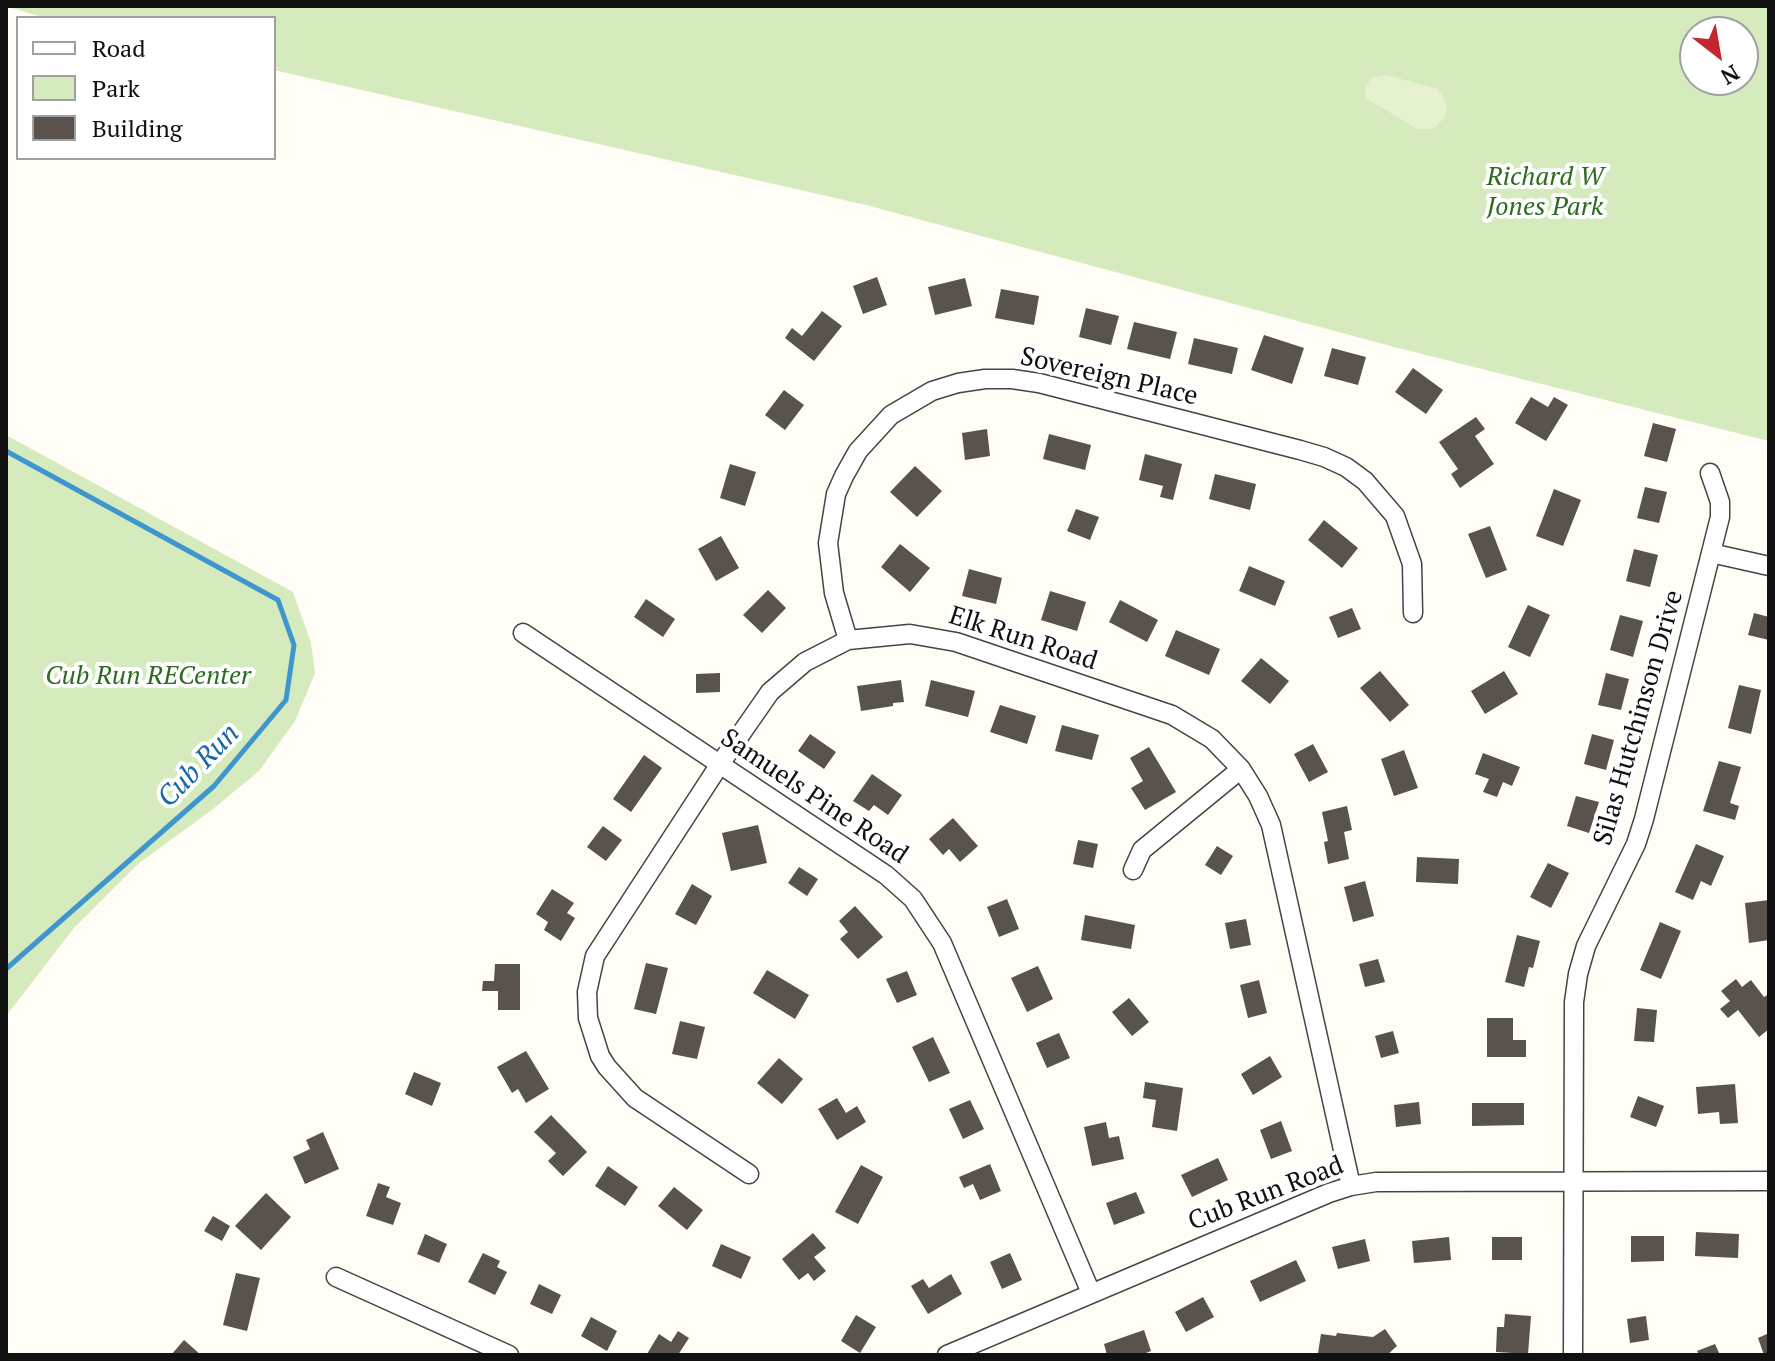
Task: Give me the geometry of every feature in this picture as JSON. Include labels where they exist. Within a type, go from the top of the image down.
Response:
[{"type":"street","name":"Sovereign Place","points":[[848,640],[834,593],[828,543],[836,494],[844,476],[858,451],[877,428],[907,404],[932,391],[985,379],[1039,383],[1300,450],[1346,467],[1373,489],[1395,516],[1412,564],[1413,613]]},
{"type":"street","name":"Silas Hutchinson Drive","points":[[1573,1355],[1574,1002],[1578,974],[1586,946],[1636,844],[1644,819],[1720,517],[1720,502],[1710,473]]},
{"type":"street","points":[[1711,553],[1769,566]]},
{"type":"street","name":"Samuels Pine Road","points":[[523,633],[886,875],[924,913],[942,943],[1091,1293]]},
{"type":"street","name":"Elk Run Road","points":[[749,1174],[624,1089],[600,1056],[588,1018],[588,980],[600,944],[770,692],[805,662],[848,640],[910,634],[956,642],[1172,715],[1212,739],[1241,769],[1263,806],[1274,835],[1351,1186]]},
{"type":"street","points":[[1133,870],[1142,850],[1241,769]]},
{"type":"street","name":"Cub Run Road","points":[[947,1355],[1351,1186],[1376,1182],[1769,1181]]},
{"type":"street","points":[[336,1277],[509,1355]]},
{"type":"green space","name":"Richard W Jones Park","points":[[6,6],[1769,6],[1769,441],[1398,348],[866,205],[276,70],[276,16],[39,16]]},
{"type":"green space","points":[[1386,75],[1438,89],[1447,104],[1446,116],[1434,129],[1417,129],[1366,98],[1365,89],[1371,78]]},
{"type":"green space","name":"Cub Run RECenter","points":[[6,435],[293,592],[311,643],[315,673],[295,721],[259,771],[138,864],[74,928],[6,1016]]},
{"type":"building","points":[[877,277],[887,305],[863,314],[853,286]]},
{"type":"building","points":[[965,278],[972,306],[935,315],[928,287]]},
{"type":"building","points":[[1001,289],[1039,296],[1034,325],[995,318]]},
{"type":"building","points":[[1086,308],[1119,316],[1111,345],[1079,337]]},
{"type":"building","points":[[822,311],[842,326],[814,361],[785,338],[792,328],[802,336]]},
{"type":"building","points":[[1134,322],[1177,332],[1170,359],[1127,349]]},
{"type":"building","points":[[1264,335],[1304,348],[1292,384],[1251,370]]},
{"type":"building","points":[[1194,338],[1238,348],[1232,374],[1188,364]]},
{"type":"building","points":[[1332,348],[1366,357],[1358,385],[1324,376]]},
{"type":"building","points":[[1413,368],[1443,390],[1426,414],[1395,392]]},
{"type":"building","points":[[784,390],[804,405],[785,430],[765,415]]},
{"type":"building","points":[[1531,397],[1548,407],[1554,397],[1568,405],[1546,441],[1515,423]]},
{"type":"building","points":[[1476,417],[1485,429],[1475,436],[1494,464],[1460,488],[1451,474],[1458,469],[1439,442]]},
{"type":"building","points":[[1653,423],[1676,429],[1667,462],[1644,456]]},
{"type":"building","points":[[987,429],[990,456],[965,460],[962,433]]},
{"type":"building","points":[[1049,434],[1091,445],[1085,470],[1043,459]]},
{"type":"building","points":[[1145,454],[1182,464],[1173,500],[1160,497],[1163,486],[1139,480]]},
{"type":"building","points":[[730,464],[756,472],[745,506],[720,498]]},
{"type":"building","points":[[915,466],[942,491],[917,517],[890,492]]},
{"type":"building","points":[[1215,474],[1256,484],[1250,510],[1209,499]]},
{"type":"building","points":[[1645,487],[1667,492],[1659,523],[1637,518]]},
{"type":"building","points":[[1554,489],[1581,500],[1563,546],[1536,536]]},
{"type":"building","points":[[1076,509],[1099,517],[1090,540],[1067,531]]},
{"type":"building","points":[[1324,520],[1358,548],[1342,568],[1308,540]]},
{"type":"building","points":[[1490,526],[1507,570],[1486,578],[1468,534]]},
{"type":"building","points":[[721,536],[739,568],[716,581],[698,549]]},
{"type":"building","points":[[900,544],[930,568],[910,592],[881,567]]},
{"type":"building","points":[[1634,549],[1658,555],[1650,587],[1626,581]]},
{"type":"building","points":[[1249,566],[1285,581],[1275,606],[1239,591]]},
{"type":"building","points":[[969,569],[1002,578],[996,604],[962,596]]},
{"type":"building","points":[[768,590],[786,608],[762,633],[743,615]]},
{"type":"building","points":[[1050,591],[1086,602],[1077,631],[1041,620]]},
{"type":"building","points":[[646,599],[675,619],[663,637],[634,617]]},
{"type":"building","points":[[1120,600],[1158,620],[1147,642],[1109,622]]},
{"type":"building","points":[[1528,605],[1550,615],[1530,657],[1508,647]]},
{"type":"building","points":[[1352,608],[1361,629],[1338,638],[1329,617]]},
{"type":"building","points":[[1754,613],[1769,617],[1769,640],[1748,635]]},
{"type":"building","points":[[1620,615],[1643,621],[1633,657],[1610,650]]},
{"type":"building","points":[[1176,630],[1220,649],[1209,675],[1165,656]]},
{"type":"building","points":[[1261,658],[1289,681],[1270,704],[1241,681]]},
{"type":"building","points":[[1380,671],[1409,705],[1390,722],[1360,688]]},
{"type":"building","points":[[1504,671],[1518,694],[1485,714],[1471,691]]},
{"type":"building","points":[[720,673],[720,692],[696,693],[696,674]]},
{"type":"building","points":[[1606,673],[1629,679],[1621,710],[1598,705]]},
{"type":"building","points":[[901,680],[904,702],[861,711],[857,686]]},
{"type":"building","points":[[931,680],[975,691],[968,717],[925,706]]},
{"type":"building","points":[[1739,685],[1761,690],[1751,734],[1728,728]]},
{"type":"building","points":[[1000,705],[1036,716],[1027,744],[990,732]]},
{"type":"building","points":[[1062,725],[1099,735],[1092,760],[1055,751]]},
{"type":"building","points":[[810,734],[836,752],[824,769],[798,751]]},
{"type":"building","points":[[1592,734],[1614,740],[1606,770],[1584,764]]},
{"type":"building","points":[[1313,744],[1328,772],[1309,782],[1294,754]]},
{"type":"building","points":[[1149,747],[1176,792],[1145,810],[1131,788],[1143,781],[1130,758]]},
{"type":"building","points":[[1404,750],[1418,788],[1394,796],[1381,759]]},
{"type":"building","points":[[1483,753],[1520,767],[1512,786],[1503,782],[1497,797],[1483,792],[1489,779],[1475,774]]},
{"type":"building","points":[[644,755],[662,768],[631,812],[613,799]]},
{"type":"building","points":[[1719,761],[1741,767],[1730,803],[1739,806],[1735,820],[1703,811]]},
{"type":"building","points":[[872,774],[902,795],[888,815],[874,805],[869,811],[853,801]]},
{"type":"building","points":[[1576,796],[1599,802],[1589,833],[1567,826]]},
{"type":"building","points":[[1347,806],[1352,830],[1344,832],[1349,859],[1328,864],[1324,842],[1328,841],[1322,812]]},
{"type":"building","points":[[953,818],[978,846],[960,862],[949,849],[943,855],[929,839]]},
{"type":"building","points":[[758,825],[767,863],[731,871],[722,833]]},
{"type":"building","points":[[603,826],[622,840],[606,861],[587,847]]},
{"type":"building","points":[[1078,840],[1098,844],[1093,868],[1073,864]]},
{"type":"building","points":[[1696,844],[1724,856],[1711,886],[1701,881],[1693,900],[1675,892]]},
{"type":"building","points":[[1217,846],[1233,856],[1221,875],[1205,865]]},
{"type":"building","points":[[1417,857],[1459,859],[1458,884],[1416,882]]},
{"type":"building","points":[[1548,863],[1569,873],[1551,908],[1530,897]]},
{"type":"building","points":[[799,867],[818,879],[807,896],[788,883]]},
{"type":"building","points":[[1365,881],[1374,916],[1353,922],[1344,887]]},
{"type":"building","points":[[692,884],[712,896],[696,925],[675,914]]},
{"type":"building","points":[[552,889],[574,903],[567,913],[575,918],[561,941],[544,930],[548,922],[536,914]]},
{"type":"building","points":[[1007,899],[1019,929],[999,937],[987,907]]},
{"type":"building","points":[[1769,900],[1769,940],[1749,943],[1745,903]]},
{"type":"building","points":[[855,906],[883,937],[858,959],[840,939],[848,932],[839,921]]},
{"type":"building","points":[[1085,915],[1135,925],[1131,949],[1081,940]]},
{"type":"building","points":[[1246,919],[1251,945],[1230,949],[1225,923]]},
{"type":"building","points":[[1660,922],[1681,931],[1661,979],[1640,970]]},
{"type":"building","points":[[1517,935],[1540,941],[1524,987],[1505,982]]},
{"type":"building","points":[[1378,959],[1385,982],[1365,987],[1359,964]]},
{"type":"building","points":[[646,963],[668,968],[656,1014],[634,1009]]},
{"type":"building","points":[[495,964],[520,964],[520,1010],[498,1010],[498,991],[482,991],[483,981],[494,981]]},
{"type":"building","points":[[1038,966],[1053,999],[1027,1012],[1011,978]]},
{"type":"building","points":[[767,970],[809,995],[795,1019],[753,993]]},
{"type":"building","points":[[907,971],[917,995],[897,1003],[886,979]]},
{"type":"building","points":[[1736,979],[1742,987],[1751,980],[1764,997],[1769,994],[1769,1029],[1759,1037],[1738,1010],[1728,1018],[1720,1009],[1730,1001],[1721,991]]},
{"type":"building","points":[[1259,980],[1267,1013],[1248,1018],[1240,985]]},
{"type":"building","points":[[1129,998],[1149,1022],[1132,1036],[1112,1012]]},
{"type":"building","points":[[1637,1008],[1657,1010],[1654,1042],[1634,1041]]},
{"type":"building","points":[[1487,1018],[1513,1018],[1513,1040],[1526,1040],[1526,1057],[1487,1057]]},
{"type":"building","points":[[680,1021],[705,1027],[697,1059],[672,1054]]},
{"type":"building","points":[[1393,1031],[1399,1053],[1381,1058],[1375,1036]]},
{"type":"building","points":[[1059,1033],[1070,1058],[1047,1068],[1036,1043]]},
{"type":"building","points":[[933,1037],[950,1073],[929,1082],[912,1047]]},
{"type":"building","points":[[526,1051],[549,1089],[526,1103],[518,1089],[512,1093],[497,1067]]},
{"type":"building","points":[[1270,1056],[1282,1077],[1253,1095],[1241,1074]]},
{"type":"building","points":[[779,1058],[803,1079],[782,1104],[757,1083]]},
{"type":"building","points":[[414,1072],[441,1083],[432,1106],[405,1094]]},
{"type":"building","points":[[1145,1082],[1183,1088],[1177,1131],[1152,1127],[1156,1100],[1143,1098]]},
{"type":"building","points":[[1735,1084],[1738,1123],[1720,1124],[1719,1112],[1698,1114],[1696,1087]]},
{"type":"building","points":[[1638,1096],[1664,1106],[1656,1127],[1630,1117]]},
{"type":"building","points":[[837,1098],[846,1113],[857,1106],[866,1122],[837,1140],[818,1109]]},
{"type":"building","points":[[970,1100],[984,1129],[963,1139],[949,1109]]},
{"type":"building","points":[[1419,1102],[1421,1124],[1396,1127],[1394,1105]]},
{"type":"building","points":[[1472,1103],[1524,1103],[1524,1125],[1472,1126]]},
{"type":"building","points":[[551,1115],[587,1152],[563,1176],[548,1161],[556,1153],[534,1132]]},
{"type":"building","points":[[1281,1121],[1292,1151],[1271,1159],[1260,1130]]},
{"type":"building","points":[[1106,1122],[1109,1138],[1119,1136],[1124,1159],[1092,1166],[1084,1127]]},
{"type":"building","points":[[323,1132],[339,1169],[305,1184],[293,1157],[310,1149],[306,1140]]},
{"type":"building","points":[[1218,1158],[1228,1180],[1192,1197],[1181,1175]]},
{"type":"building","points":[[990,1164],[1001,1191],[980,1200],[973,1184],[964,1188],[959,1177]]},
{"type":"building","points":[[861,1165],[883,1177],[858,1224],[835,1212]]},
{"type":"building","points":[[608,1166],[638,1187],[625,1206],[595,1186]]},
{"type":"building","points":[[378,1183],[390,1187],[386,1197],[401,1203],[393,1225],[366,1216]]},
{"type":"building","points":[[674,1187],[703,1210],[687,1230],[658,1206]]},
{"type":"building","points":[[1136,1192],[1145,1213],[1114,1225],[1106,1203]]},
{"type":"building","points":[[266,1193],[291,1217],[261,1250],[235,1226]]},
{"type":"building","points":[[213,1216],[230,1226],[222,1241],[204,1231]]},
{"type":"building","points":[[1696,1232],[1739,1234],[1738,1258],[1695,1256]]},
{"type":"building","points":[[813,1233],[826,1248],[814,1257],[826,1271],[814,1281],[808,1273],[799,1280],[782,1259]]},
{"type":"building","points":[[425,1234],[447,1244],[439,1263],[417,1254]]},
{"type":"building","points":[[1631,1236],[1664,1236],[1664,1261],[1631,1262]]},
{"type":"building","points":[[1449,1237],[1451,1260],[1414,1263],[1412,1241]]},
{"type":"building","points":[[1492,1237],[1522,1237],[1522,1260],[1492,1260]]},
{"type":"building","points":[[1365,1239],[1370,1261],[1338,1269],[1332,1247]]},
{"type":"building","points":[[721,1244],[751,1257],[741,1279],[712,1266]]},
{"type":"building","points":[[483,1253],[500,1261],[497,1267],[507,1272],[495,1295],[468,1282]]},
{"type":"building","points":[[1010,1253],[1022,1280],[1002,1289],[990,1262]]},
{"type":"building","points":[[1296,1260],[1306,1281],[1260,1302],[1250,1281]]},
{"type":"building","points":[[236,1273],[260,1278],[247,1331],[223,1325]]},
{"type":"building","points":[[951,1274],[962,1294],[928,1314],[911,1286],[923,1279],[929,1288]]},
{"type":"building","points":[[539,1284],[561,1295],[552,1314],[530,1304]]},
{"type":"building","points":[[1203,1297],[1214,1317],[1186,1332],[1175,1312]]},
{"type":"building","points":[[1505,1314],[1531,1316],[1528,1354],[1496,1352],[1497,1327],[1504,1327]]},
{"type":"building","points":[[856,1315],[876,1327],[860,1353],[841,1341]]},
{"type":"building","points":[[1646,1316],[1649,1340],[1630,1343],[1627,1319]]},
{"type":"building","points":[[591,1317],[617,1331],[607,1351],[581,1336]]},
{"type":"building","points":[[1385,1329],[1397,1346],[1387,1355],[1318,1353],[1321,1334],[1373,1337]]},
{"type":"building","points":[[1144,1330],[1151,1351],[1141,1355],[1107,1355],[1104,1344]]},
{"type":"building","points":[[678,1331],[689,1338],[678,1355],[647,1354],[659,1334],[671,1342]]},
{"type":"building","points":[[1769,1333],[1769,1355],[1764,1355],[1758,1338]]},
{"type":"building","points":[[184,1340],[201,1355],[171,1355]]},
{"type":"building","points":[[1715,1344],[1720,1355],[1699,1355],[1697,1351]]},
{"type":"waterway","name":"Cub Run","points":[[6,451],[278,600],[294,645],[286,700],[214,786],[6,969]]}]
